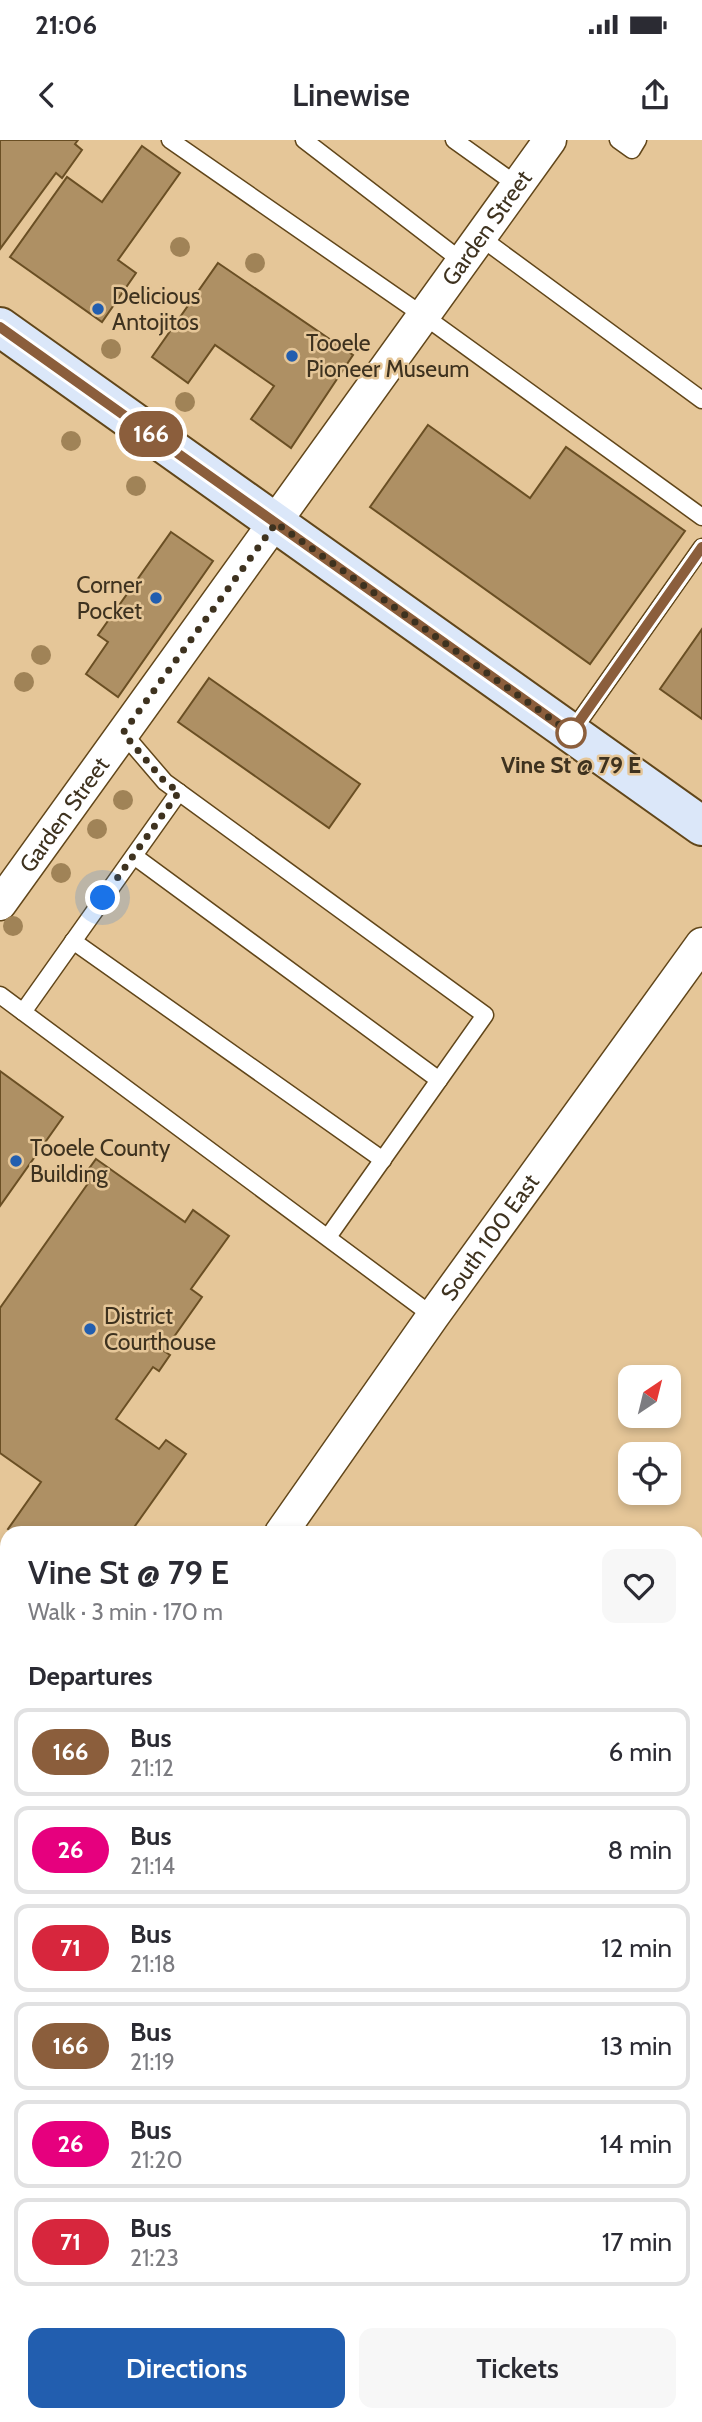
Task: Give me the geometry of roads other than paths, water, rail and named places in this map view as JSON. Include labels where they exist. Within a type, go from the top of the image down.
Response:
[{"type":"street","name":"Garden Street","points":[[0,904],[550,140]]},
{"type":"street","points":[[0,327],[702,826]]},
{"type":"street","name":"South 100 East","points":[[286,1526],[433,1316],[702,944]]},
{"type":"lane","points":[[170,140],[424,316],[702,517]]},
{"type":"lane","points":[[304,140],[702,400]]},
{"type":"lane","points":[[454,140],[517,185]]},
{"type":"lane","points":[[618,140],[632,149],[638,140]]},
{"type":"lane","points":[[571,733],[702,547]]},
{"type":"lane","points":[[123,733],[165,782],[485,1015],[327,1237]]},
{"type":"lane","points":[[23,1012],[179,792]]},
{"type":"lane","points":[[134,856],[439,1080]]},
{"type":"lane","points":[[73,941],[383,1160]]},
{"type":"lane","points":[[0,995],[433,1316]]},
{"type":"place","name":"Delicious Antojitos","points":[[98,309]]},
{"type":"place","name":"Tooele Pioneer Museum","points":[[292,356]]},
{"type":"place","name":"Corner Pocket","points":[[156,598]]},
{"type":"place","name":"Vine St @ 79 E","points":[[571,733]]},
{"type":"place","name":"Tooele County Building","points":[[16,1161]]},
{"type":"place","name":"District Courthouse","points":[[90,1329]]}]
